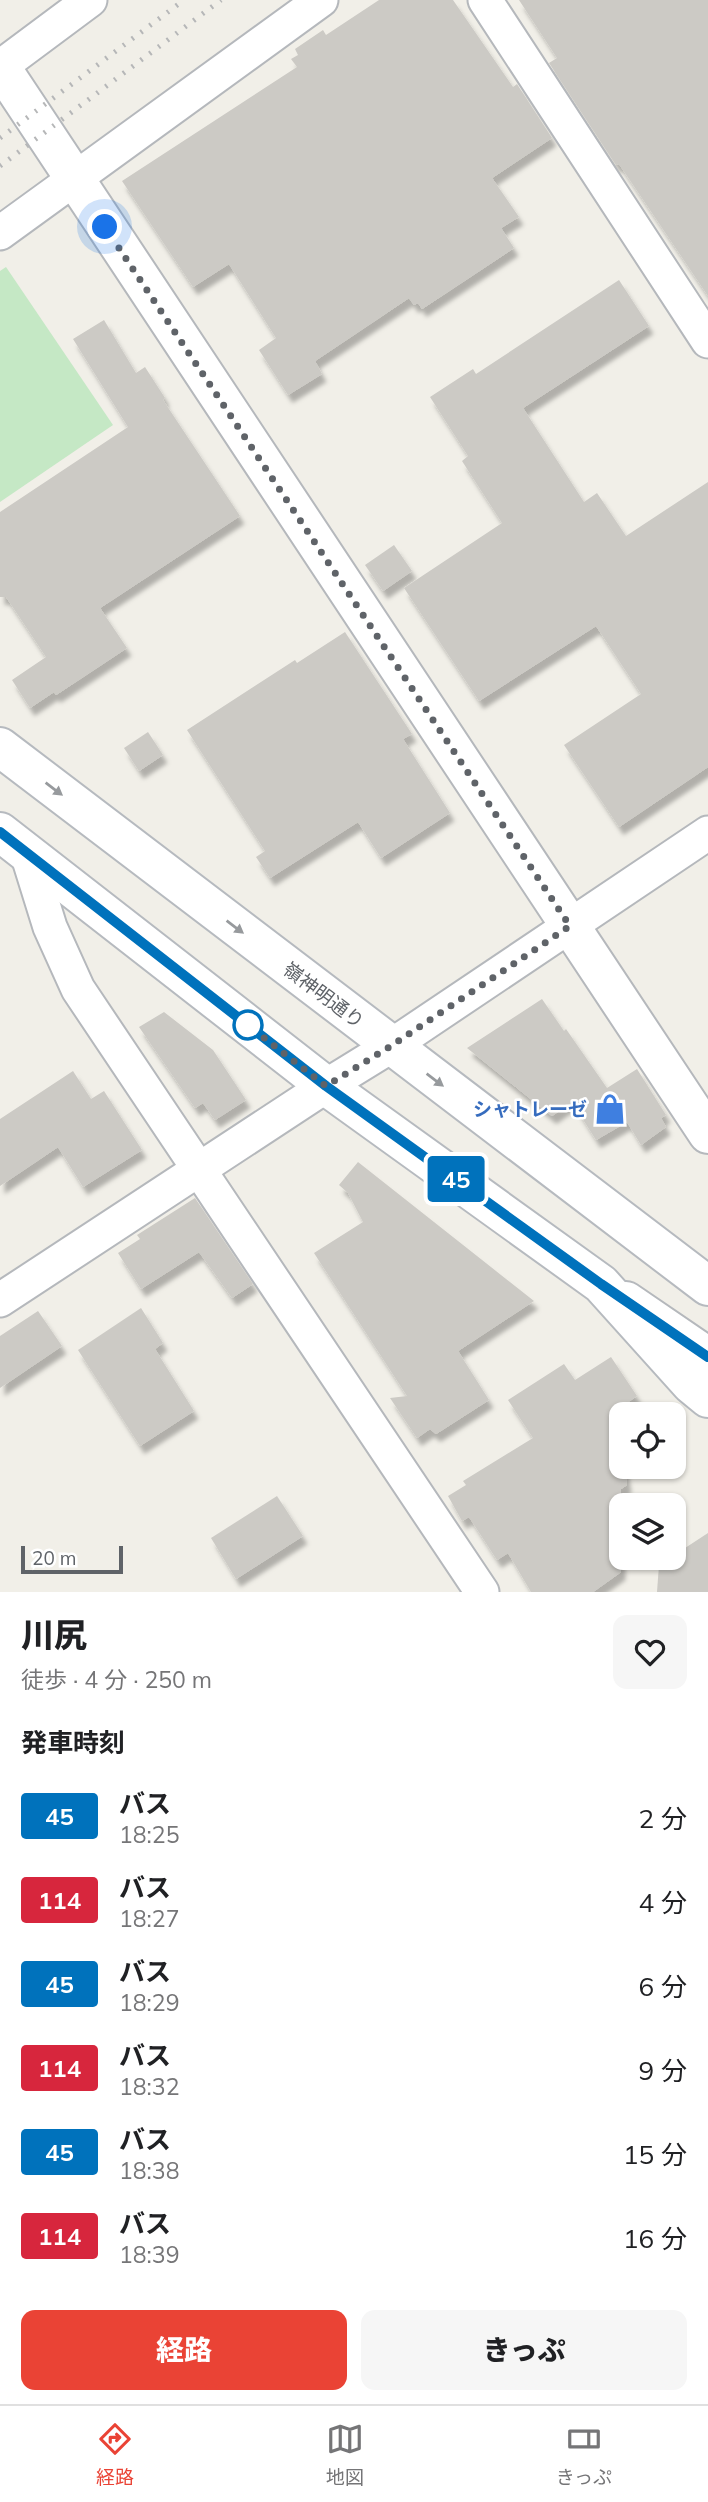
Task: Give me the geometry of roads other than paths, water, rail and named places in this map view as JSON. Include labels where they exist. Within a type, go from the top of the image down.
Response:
[{"type":"main road","points":[[0,66],[708,1134]]},
{"type":"main road","name":"嶺神明通り","points":[[0,747],[635,1233],[708,1302]]},
{"type":"main road","points":[[13,842],[326,1086],[601,1284],[708,1357]]},
{"type":"main road","points":[[635,1233],[708,1286]]},
{"type":"main road","points":[[601,1284],[691,1384],[708,1398]]},
{"type":"street","points":[[0,66],[90,0]]},
{"type":"street","points":[[0,233],[321,0]]},
{"type":"street","points":[[485,0],[708,341]]},
{"type":"street","points":[[0,1300],[391,1046],[708,834]]},
{"type":"street","points":[[13,842],[78,989],[482,1592]]},
{"type":"railway","points":[[0,138],[184,0]]},
{"type":"railway","points":[[0,166],[221,0]]},
{"type":"place","name":"シャトレーゼ","points":[[610,1109]]}]
